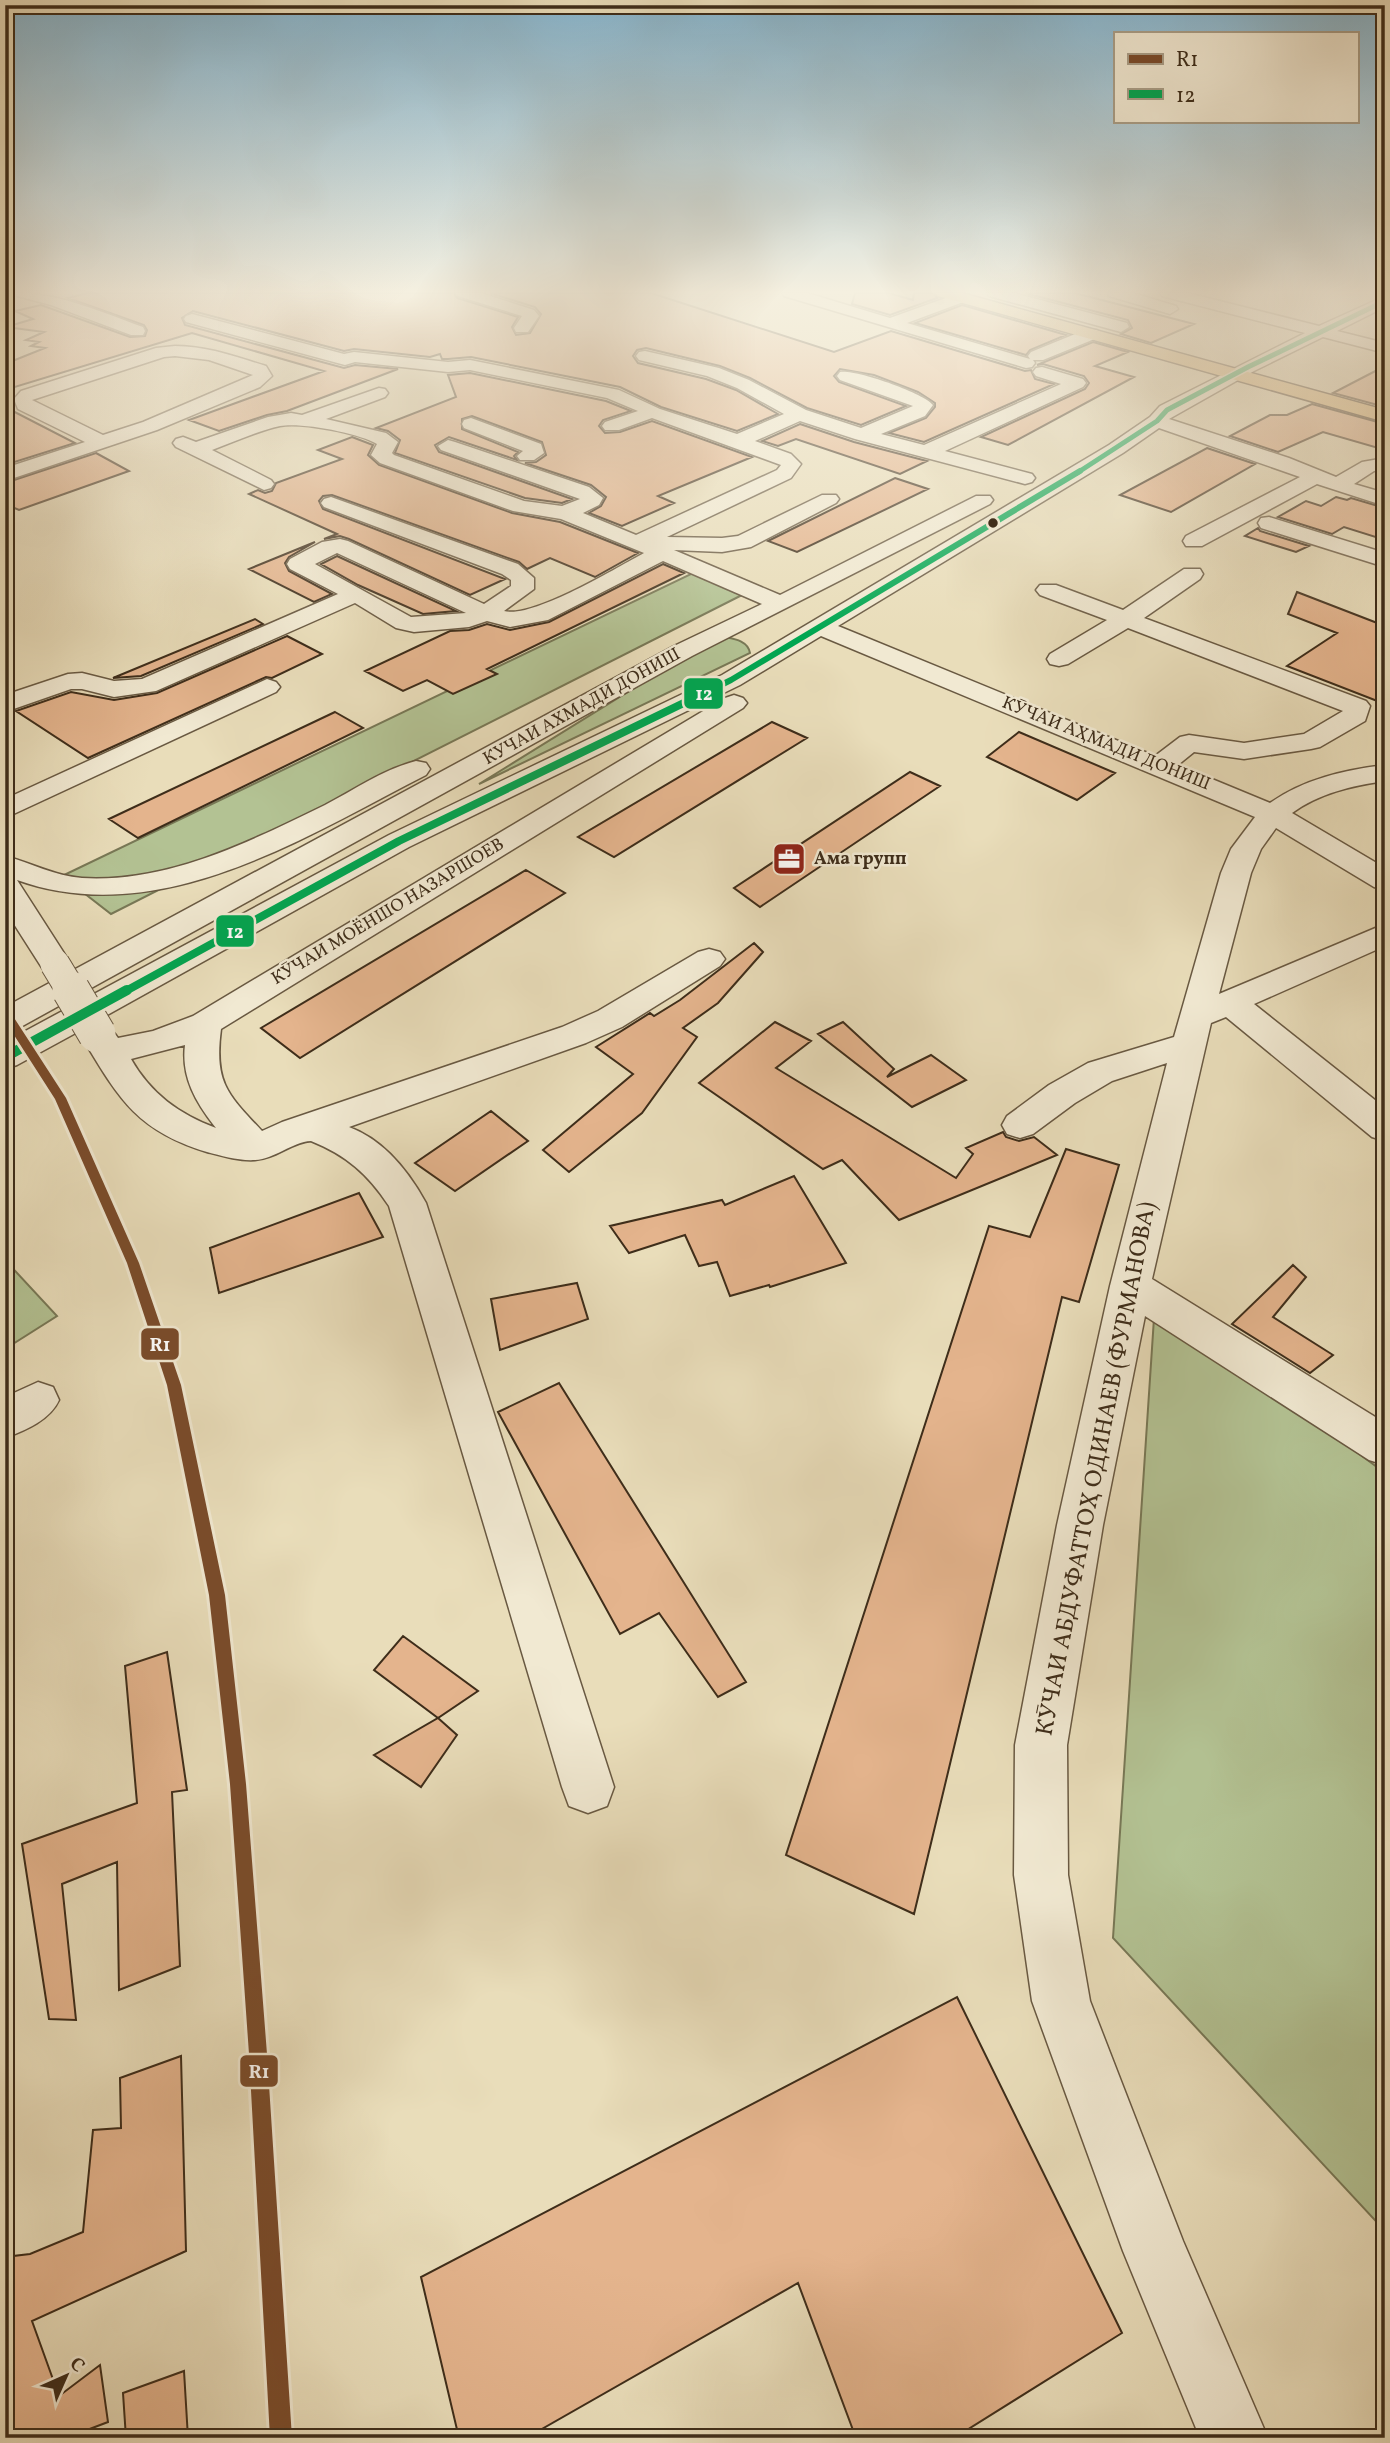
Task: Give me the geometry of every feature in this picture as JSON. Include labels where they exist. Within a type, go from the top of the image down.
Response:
[{"type":"highway","points":[[1356,407],[1385,416]]},
{"type":"street","points":[[29,407],[101,442]]},
{"type":"street","points":[[5,475],[150,426],[196,407]]},
{"type":"street","points":[[307,420],[342,407]]},
{"type":"street","points":[[636,543],[784,474],[790,468],[789,461],[784,458],[652,412],[647,407]]},
{"type":"street","points":[[786,407],[862,435],[1025,478]]},
{"type":"street","points":[[862,435],[918,412],[922,407]]},
{"type":"street","points":[[928,451],[1024,407]]},
{"type":"street","points":[[5,1057],[399,841],[731,680],[1116,449],[1178,407]]},
{"type":"street","points":[[612,426],[652,412]]},
{"type":"street","points":[[738,441],[799,414]]},
{"type":"street","points":[[1162,416],[1337,485],[1385,500]]},
{"type":"street","name":"КУЧАИ АХМАДИ ДОНИШ","points":[[5,1021],[683,651],[782,604],[1139,420],[1162,416]]},
{"type":"street","points":[[195,449],[275,421],[307,420],[379,437],[388,442],[381,455],[417,470],[520,507],[565,513],[782,604]]},
{"type":"street","points":[[471,424],[536,450],[504,465]]},
{"type":"street","points":[[150,426],[264,484]]},
{"type":"street","points":[[448,446],[582,491],[593,498],[592,502],[565,513]]},
{"type":"street","points":[[1337,485],[1368,466],[1385,464]]},
{"type":"street","points":[[1194,541],[1317,475]]},
{"type":"street","points":[[636,543],[722,545],[743,542],[829,499]]},
{"type":"street","points":[[331,503],[510,569],[523,578],[522,589],[485,613],[469,620],[414,625],[404,623],[298,564],[330,547],[340,546],[485,613],[510,620],[540,615],[662,553]]},
{"type":"street","points":[[1269,523],[1385,560]]},
{"type":"street","points":[[1059,659],[1126,619],[1192,574]]},
{"type":"street","points":[[1048,590],[1357,706],[1356,715],[1311,741],[1244,751],[1189,743],[1160,765]]},
{"type":"street","points":[[5,704],[68,682],[82,681],[114,689],[147,686],[356,594]]},
{"type":"street","name":"КӮЧАИ АҲМАДИ ДОНИШ","points":[[813,629],[1160,765],[1272,813],[1385,881]]},
{"type":"street","name":"КӮЧАИ МОЁНШО НАЗАРШОЕВ","points":[[103,1042],[143,1047],[175,1038],[205,1024],[749,693],[789,659],[813,629]]},
{"type":"street","points":[[722,633],[736,631],[764,635],[773,641],[776,648],[772,655]]},
{"type":"street","points":[[5,865],[42,880],[82,887],[123,887],[177,875],[240,854],[293,831],[549,702],[683,651]]},
{"type":"street","points":[[5,810],[267,687]]},
{"type":"street","points":[[533,823],[586,769],[603,741]]},
{"type":"street","name":"КӮЧАИ АБДУФАТТОҲ ОДИНАЕВ (ФУРМАНОВА)","points":[[1234,2438],[1155,2251],[1060,2001],[1041,1875],[1041,1745],[1080,1525],[1130,1286],[1205,1021],[1236,872],[1248,844],[1272,813],[1294,797],[1366,775],[1385,773]]},
{"type":"street","points":[[5,885],[138,1096],[164,1119],[205,1137],[255,1147],[574,1035],[619,1014],[709,958]]},
{"type":"street","points":[[1020,1125],[1062,1094],[1100,1072],[1385,934]]},
{"type":"street","points":[[1205,1021],[1385,1128]]},
{"type":"street","points":[[205,1024],[201,1063],[205,1084],[219,1107],[255,1147]]},
{"type":"street","points":[[309,1128],[345,1139],[367,1153],[389,1175],[408,1203],[588,1787]]},
{"type":"street","points":[[1130,1286],[1385,1446]]},
{"type":"green space","points":[[695,572],[746,593],[111,914],[62,876]]},
{"type":"green space","points":[[725,637],[744,643],[750,653],[479,784],[694,651]]},
{"type":"green space","points":[[5,1260],[57,1316],[5,1349]]},
{"type":"green space","points":[[1155,1303],[1385,1473],[1385,2231],[1113,1938]]},
{"type":"building","points":[[5,407],[75,443],[5,465]]},
{"type":"building","points":[[225,407],[298,407],[219,431],[189,420]]},
{"type":"building","points":[[430,407],[621,407],[631,411],[603,420],[599,426],[605,433],[620,432],[652,421],[752,457],[658,496],[674,503],[622,526],[589,513],[601,506],[606,497],[591,485],[525,463],[536,462],[546,455],[542,442],[472,416],[462,419],[462,429],[518,452],[514,456],[517,460],[449,437],[435,445],[439,452],[572,499],[562,503],[525,498],[395,453],[400,440],[388,431],[376,428]]},
{"type":"building","points":[[661,407],[766,407],[778,414],[737,431]]},
{"type":"building","points":[[805,407],[904,407],[861,425]]},
{"type":"building","points":[[935,407],[1002,407],[924,442],[889,433],[926,418]]},
{"type":"building","points":[[1046,407],[1078,407],[1008,445],[981,437]]},
{"type":"building","points":[[1305,407],[1323,407],[1385,424],[1385,450],[1323,432],[1278,452],[1230,436],[1270,415],[1287,415]]},
{"type":"building","points":[[800,424],[854,442],[927,461],[900,474],[796,439],[778,446],[762,441]]},
{"type":"building","points":[[352,437],[373,445],[368,455],[379,465],[512,513],[560,522],[638,553],[595,577],[550,558],[527,569],[519,562],[332,495],[323,496],[319,501],[323,509],[505,579],[470,595],[349,539],[340,536],[324,539],[337,534],[249,494],[258,490],[265,493],[272,491],[276,483],[342,459],[318,450]]},
{"type":"building","points":[[1207,448],[1255,464],[1171,512],[1120,495]]},
{"type":"building","points":[[96,453],[129,471],[19,510],[5,504],[5,483]]},
{"type":"building","points":[[895,478],[928,489],[797,552],[768,541]]},
{"type":"building","points":[[1336,497],[1347,500],[1351,498],[1385,508],[1385,540],[1344,527],[1332,534],[1278,517],[1306,501],[1321,506]]},
{"type":"building","points":[[1258,528],[1260,531],[1309,546],[1296,552],[1245,536]]},
{"type":"building","points":[[315,542],[289,557],[285,563],[289,571],[332,594],[314,602],[249,569]]},
{"type":"building","points":[[337,556],[456,611],[423,614],[358,585],[321,564]]},
{"type":"building","points":[[663,564],[684,573],[487,669],[497,674],[453,694],[427,680],[403,691],[365,671],[450,631],[469,630],[487,624],[510,630],[549,622]]},
{"type":"building","points":[[1297,592],[1385,626],[1385,704],[1287,666],[1337,633],[1288,614]]},
{"type":"building","points":[[255,619],[263,624],[141,676],[113,678]]},
{"type":"building","points":[[287,636],[322,654],[88,758],[16,711],[71,692],[114,700],[157,693]]},
{"type":"building","points":[[335,712],[363,728],[138,838],[109,819]]},
{"type":"building","points":[[772,722],[807,738],[614,857],[578,837]]},
{"type":"building","points":[[1019,732],[1115,773],[1077,800],[987,757]]},
{"type":"building","points":[[910,772],[940,786],[760,907],[734,888]]},
{"type":"building","points":[[526,870],[565,893],[300,1058],[261,1028]]},
{"type":"building","points":[[754,943],[763,952],[718,1003],[683,1028],[697,1037],[642,1113],[569,1172],[543,1150],[633,1074],[596,1047],[650,1013],[654,1016],[680,1000]]},
{"type":"building","points":[[775,1022],[811,1041],[776,1068],[956,1178],[973,1154],[966,1148],[1003,1132],[1006,1137],[1019,1141],[1034,1137],[1057,1155],[899,1220],[842,1160],[823,1169],[699,1083]]},
{"type":"building","points":[[843,1022],[894,1069],[887,1077],[931,1055],[966,1080],[912,1107],[818,1034]]},
{"type":"building","points":[[491,1111],[528,1141],[455,1191],[415,1163]]},
{"type":"building","points":[[1066,1149],[1119,1165],[1079,1302],[1062,1297],[914,1914],[786,1855],[989,1226],[1030,1237]]},
{"type":"building","points":[[794,1176],[846,1263],[770,1287],[769,1285],[730,1296],[717,1262],[699,1266],[685,1235],[629,1253],[610,1226],[722,1200],[725,1205]]},
{"type":"building","points":[[359,1193],[383,1237],[219,1293],[210,1248]]},
{"type":"building","points":[[1293,1265],[1306,1277],[1273,1317],[1333,1355],[1310,1373],[1232,1324]]},
{"type":"building","points":[[577,1283],[588,1319],[500,1350],[491,1299]]},
{"type":"building","points":[[559,1383],[746,1682],[718,1697],[659,1613],[620,1634],[498,1412]]},
{"type":"building","points":[[403,1636],[478,1691],[438,1718],[374,1670]]},
{"type":"building","points":[[167,1652],[187,1790],[172,1792],[180,1966],[119,1990],[117,1862],[62,1884],[76,2020],[49,2019],[22,1844],[137,1803],[125,1666]]},
{"type":"building","points":[[438,1718],[457,1735],[421,1787],[374,1755]]},
{"type":"building","points":[[957,1997],[1122,2333],[954,2438],[856,2438],[798,2283],[526,2438],[459,2438],[421,2277]]},
{"type":"building","points":[[181,2056],[186,2251],[32,2321],[59,2396],[100,2365],[108,2422],[66,2438],[5,2438],[5,2257],[30,2254],[83,2232],[93,2130],[121,2128],[120,2078]]},
{"type":"building","points":[[184,2371],[188,2438],[126,2438],[123,2393]]},
{"type":"transit line","name":"12","points":[[5,1057],[399,841],[731,680],[1116,449],[1173,407]]},
{"type":"transit line","name":"R1","points":[[5,1012],[60,1098],[133,1263],[174,1385],[217,1595],[238,1784],[258,2054],[281,2438]]},
{"type":"place","name":"Ама групп","points":[[789,859]]}]
